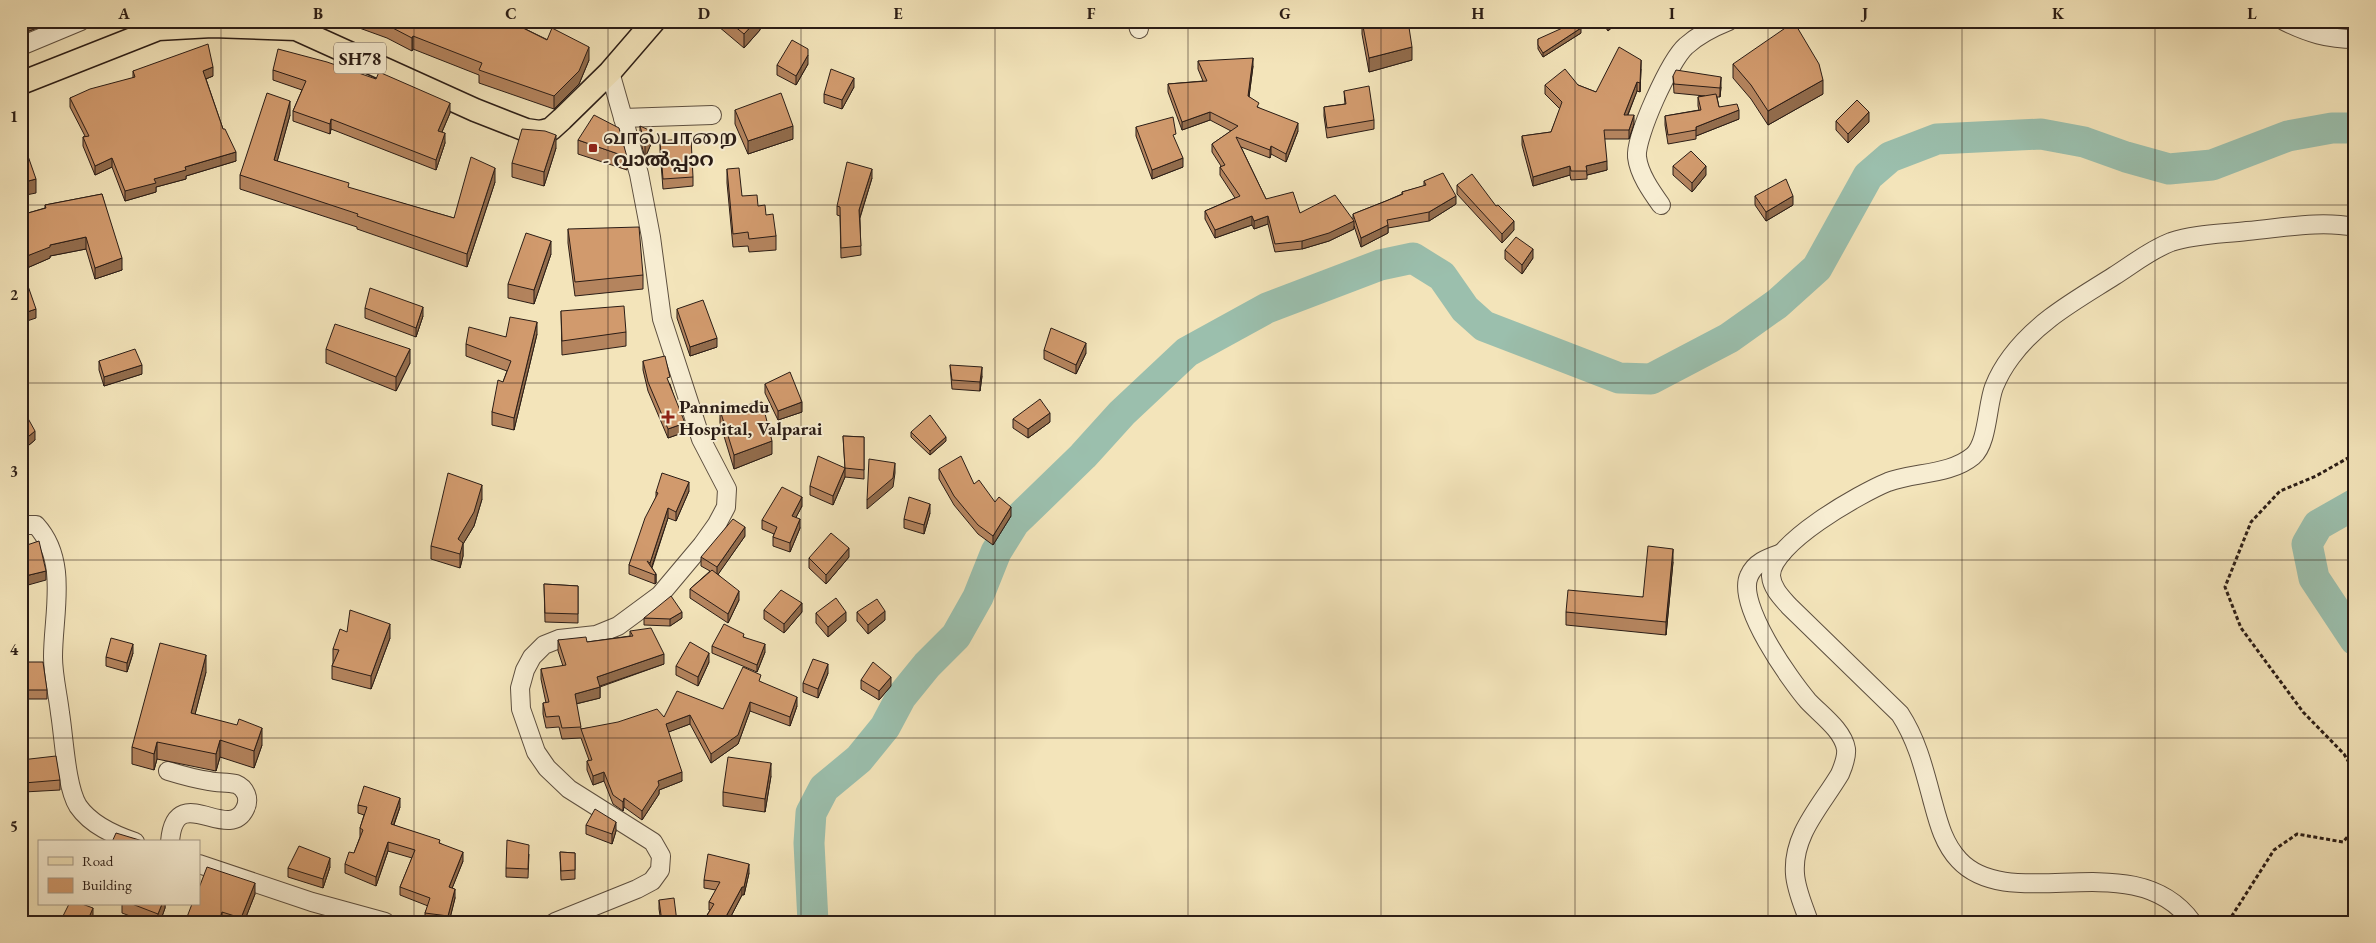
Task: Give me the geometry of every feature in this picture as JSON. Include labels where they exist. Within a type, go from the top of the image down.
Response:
[{"type":"main road","name":"SH78","points":[[21,82],[158,29],[212,26],[296,29],[475,110],[526,130],[540,132],[551,129],[610,72],[654,21]]},
{"type":"street","points":[[21,46],[81,21]]},
{"type":"street","points":[[1661,205],[1642,173],[1637,157],[1643,131],[1666,75],[1685,47],[1717,26],[1729,21]]},
{"type":"street","points":[[2284,21],[2311,34],[2327,38],[2355,39]]},
{"type":"street","points":[[555,922],[637,890],[652,881],[660,870],[661,856],[653,842],[569,789],[547,768],[536,752],[521,709],[520,688],[525,670],[532,657],[544,646],[559,639],[596,635],[618,626],[660,595],[702,545],[726,507],[726,490],[701,439],[662,319],[651,237],[639,174],[610,72]]},
{"type":"street","points":[[623,118],[712,115]]},
{"type":"street","points":[[2192,922],[2185,912],[2148,889],[2112,883],[2003,881],[1980,875],[1960,862],[1948,847],[1940,827],[1917,748],[1900,714],[1833,651],[1774,587],[1771,575],[1774,564],[1782,553],[1811,528],[1863,494],[1889,482],[1964,463],[1975,454],[1981,441],[1994,387],[2012,356],[2031,334],[2052,317],[2150,252],[2171,242],[2193,237],[2316,224],[2355,228]]},
{"type":"street","points":[[21,525],[36,525],[44,534],[54,558],[56,595],[53,659],[64,748],[78,806],[96,824],[129,840]]},
{"type":"street","points":[[1782,553],[1760,563],[1748,578],[1747,590],[1751,610],[1790,678],[1837,732],[1846,748],[1845,763],[1840,774],[1799,840],[1795,857],[1795,876],[1809,922]]},
{"type":"street","points":[[168,771],[210,782],[235,784],[243,788],[247,796],[247,806],[235,820],[221,820],[193,812],[182,814],[172,828],[170,840]]},
{"type":"street","points":[[200,864],[312,902],[385,922]]},
{"type":"path","points":[[2355,454],[2316,476],[2280,491],[2251,522],[2225,587],[2241,628],[2303,712],[2344,754],[2355,773]]},
{"type":"path","points":[[2228,922],[2274,850],[2297,834],[2343,842],[2355,828]]},
{"type":"building","points":[[376,21],[509,21],[547,40],[552,28],[589,47],[579,71],[554,96],[479,70],[482,63],[413,36],[412,38]]},
{"type":"building","points":[[728,21],[756,21],[744,34]]},
{"type":"building","points":[[1362,21],[1408,21],[1412,47],[1369,58]]},
{"type":"building","points":[[1578,21],[1581,28],[1543,53],[1538,45],[1538,39]]},
{"type":"building","points":[[1794,22],[1819,64],[1823,80],[1768,111],[1751,85],[1733,64]]},
{"type":"building","points":[[792,40],[808,49],[808,55],[796,76],[777,65]]},
{"type":"building","points":[[208,44],[213,67],[203,71],[223,129],[225,129],[236,152],[185,167],[186,170],[154,179],[156,183],[125,191],[112,158],[95,166],[83,137],[89,136],[70,98],[90,89],[135,77],[133,71]]},
{"type":"building","points":[[1619,47],[1641,60],[1640,83],[1637,82],[1624,115],[1634,115],[1629,130],[1604,130],[1607,161],[1586,166],[1587,171],[1571,171],[1570,166],[1533,177],[1522,136],[1551,132],[1562,102],[1545,85],[1565,69],[1578,85],[1596,92]]},
{"type":"building","points":[[278,49],[327,62],[376,79],[379,72],[450,103],[438,131],[445,133],[436,160],[331,119],[330,124],[293,111],[306,81],[273,70]]},
{"type":"building","points":[[1253,58],[1248,96],[1259,103],[1257,107],[1298,123],[1286,154],[1271,146],[1270,150],[1236,137],[1266,199],[1293,192],[1300,213],[1335,195],[1354,221],[1329,233],[1302,241],[1275,244],[1268,216],[1254,221],[1252,216],[1215,230],[1205,211],[1240,196],[1220,167],[1225,165],[1212,144],[1238,126],[1210,112],[1182,122],[1168,84],[1207,81],[1198,61]]},
{"type":"building","points":[[831,69],[854,78],[842,100],[824,94]]},
{"type":"building","points":[[1676,70],[1721,77],[1720,88],[1674,84],[1673,76]]},
{"type":"building","points":[[1369,86],[1374,120],[1327,128],[1324,107],[1346,104],[1344,91]]},
{"type":"building","points":[[267,93],[290,101],[274,160],[349,183],[348,187],[454,218],[471,157],[495,168],[467,254],[357,216],[358,214],[240,175]]},
{"type":"building","points":[[781,93],[793,126],[748,141],[735,110]]},
{"type":"building","points":[[1716,94],[1719,107],[1737,104],[1739,110],[1696,127],[1696,130],[1668,135],[1665,116],[1701,110],[1698,97]]},
{"type":"building","points":[[1857,100],[1869,112],[1848,134],[1836,121]]},
{"type":"building","points":[[594,115],[619,128],[627,157],[578,140]]},
{"type":"building","points":[[1173,117],[1176,134],[1173,135],[1183,158],[1152,170],[1136,127]]},
{"type":"building","points":[[640,126],[651,131],[645,144]]},
{"type":"building","points":[[522,129],[545,131],[556,135],[544,172],[512,163]]},
{"type":"building","points":[[21,136],[36,179],[21,183]]},
{"type":"building","points":[[691,138],[693,177],[663,179],[660,141]]},
{"type":"building","points":[[1691,151],[1706,166],[1692,183],[1673,166]]},
{"type":"building","points":[[847,162],[872,169],[859,210],[861,246],[841,248],[840,207],[837,206]]},
{"type":"building","points":[[739,168],[742,196],[757,195],[758,206],[765,205],[766,215],[773,214],[776,236],[749,239],[748,232],[733,234],[727,169]]},
{"type":"building","points":[[1443,173],[1456,196],[1429,212],[1387,220],[1388,225],[1361,238],[1353,214],[1403,194],[1402,192],[1426,185],[1424,181]]},
{"type":"building","points":[[1472,174],[1496,206],[1498,205],[1514,221],[1502,234],[1457,185]]},
{"type":"building","points":[[1786,179],[1793,196],[1766,212],[1755,196]]},
{"type":"building","points":[[102,194],[122,258],[95,268],[86,237],[50,245],[50,247],[27,256],[21,234],[21,215],[46,208],[45,205]]},
{"type":"building","points":[[639,227],[643,275],[575,282],[568,229]]},
{"type":"building","points":[[526,233],[551,241],[534,290],[508,284]]},
{"type":"building","points":[[1516,237],[1533,249],[1522,265],[1505,250]]},
{"type":"building","points":[[28,286],[36,309],[21,314],[21,289]]},
{"type":"building","points":[[370,288],[423,307],[416,328],[365,308]]},
{"type":"building","points":[[703,300],[717,338],[690,347],[677,309]]},
{"type":"building","points":[[624,306],[626,332],[562,341],[561,311]]},
{"type":"building","points":[[510,317],[537,322],[514,418],[492,412],[498,380],[503,382],[511,361],[466,344],[469,327],[506,337]]},
{"type":"building","points":[[335,324],[410,349],[396,377],[326,349]]},
{"type":"building","points":[[1051,328],[1086,343],[1076,365],[1044,350]]},
{"type":"building","points":[[135,349],[142,365],[104,377],[99,361]]},
{"type":"building","points":[[665,356],[670,377],[667,378],[685,423],[668,429],[648,382],[643,361]]},
{"type":"building","points":[[950,365],[982,367],[980,382],[952,380]]},
{"type":"building","points":[[790,372],[802,402],[778,411],[765,384]]},
{"type":"building","points":[[1040,399],[1050,413],[1028,429],[1013,419]]},
{"type":"building","points":[[762,402],[772,441],[734,455],[720,410]]},
{"type":"building","points":[[25,413],[35,431],[23,441],[21,439],[21,415]]},
{"type":"building","points":[[930,415],[946,437],[930,451],[911,432]]},
{"type":"building","points":[[843,436],[864,437],[864,470],[845,468]]},
{"type":"building","points":[[818,456],[845,468],[833,496],[810,486]]},
{"type":"building","points":[[961,456],[974,484],[979,480],[995,502],[999,497],[1011,507],[993,536],[978,525],[954,496],[939,469]]},
{"type":"building","points":[[869,459],[895,463],[893,478],[867,500]]},
{"type":"building","points":[[448,473],[482,485],[474,512],[458,539],[463,543],[460,554],[431,546]]},
{"type":"building","points":[[662,473],[689,482],[676,512],[668,508],[650,563],[647,561],[655,575],[629,565],[645,518],[658,493],[656,492]]},
{"type":"building","points":[[782,487],[802,497],[792,516],[800,519],[790,543],[773,537],[777,527],[762,520]]},
{"type":"building","points":[[909,497],[930,504],[924,525],[904,519]]},
{"type":"building","points":[[733,519],[745,527],[717,567],[701,557]]},
{"type":"building","points":[[831,533],[849,548],[826,575],[809,558]]},
{"type":"building","points":[[39,541],[46,571],[21,577],[21,547]]},
{"type":"building","points":[[1648,546],[1673,549],[1666,622],[1566,612],[1568,590],[1643,597]]},
{"type":"building","points":[[712,570],[739,591],[728,614],[690,589]]},
{"type":"building","points":[[544,584],[578,586],[578,614],[545,613]]},
{"type":"building","points":[[781,590],[802,603],[784,624],[764,610]]},
{"type":"building","points":[[671,596],[682,612],[670,619],[644,618]]},
{"type":"building","points":[[836,598],[846,612],[828,627],[816,613]]},
{"type":"building","points":[[877,599],[885,611],[868,625],[857,612]]},
{"type":"building","points":[[350,610],[390,624],[371,676],[332,666],[339,650],[333,649],[340,629],[347,632]]},
{"type":"building","points":[[724,624],[744,634],[743,637],[765,644],[757,665],[712,646]]},
{"type":"building","points":[[651,628],[664,654],[597,677],[600,687],[575,694],[581,727],[562,728],[559,716],[546,717],[543,703],[549,702],[541,669],[566,665],[558,640],[586,637],[587,642],[633,636],[630,631]]},
{"type":"building","points":[[111,638],[133,644],[127,663],[106,657]]},
{"type":"building","points":[[690,642],[709,653],[698,677],[676,666]]},
{"type":"building","points":[[160,643],[206,655],[191,713],[237,725],[239,719],[262,728],[254,751],[220,740],[216,754],[157,742],[154,754],[132,747]]},
{"type":"building","points":[[813,659],[828,664],[818,689],[803,683]]},
{"type":"building","points":[[21,662],[43,662],[47,690],[21,690]]},
{"type":"building","points":[[873,662],[891,677],[879,691],[861,680]]},
{"type":"building","points":[[743,667],[761,675],[759,681],[797,697],[790,717],[750,702],[738,735],[711,754],[690,715],[666,724],[682,772],[658,781],[659,785],[642,811],[624,798],[623,802],[613,795],[604,772],[593,776],[587,761],[592,760],[581,729],[618,722],[657,709],[664,717],[677,691],[723,709]]},
{"type":"building","points":[[56,756],[60,780],[24,783],[21,775],[21,760]]},
{"type":"building","points":[[728,757],[771,763],[765,799],[723,792]]},
{"type":"building","points":[[364,786],[400,798],[391,824],[440,840],[439,843],[463,852],[449,887],[455,889],[448,916],[425,913],[430,898],[400,887],[415,850],[388,842],[376,877],[345,864],[349,852],[354,853],[363,830],[360,828],[367,807],[358,805]]},
{"type":"building","points":[[595,809],[616,822],[612,834],[586,825]]},
{"type":"building","points":[[116,833],[139,840],[113,840]]},
{"type":"building","points":[[507,840],[529,845],[528,869],[506,868]]},
{"type":"building","points":[[299,846],[330,858],[323,879],[288,868]]},
{"type":"building","points":[[560,852],[575,853],[575,870],[561,871]]},
{"type":"building","points":[[708,854],[749,864],[744,887],[742,887],[723,922],[703,922],[714,904],[709,902],[720,882],[704,880]]},
{"type":"building","points":[[207,867],[255,883],[241,918],[222,912],[219,922],[182,922],[184,916],[187,917],[191,906],[200,906],[200,885]]},
{"type":"building","points":[[674,898],[677,922],[662,922],[659,900]]},
{"type":"building","points":[[68,906],[88,906],[93,908],[87,922],[60,922]]},
{"type":"building","points":[[137,906],[161,906],[158,914]]},
{"type":"waterway","points":[[813,922],[809,843],[811,813],[824,788],[859,759],[885,727],[901,697],[927,665],[956,636],[978,597],[996,552],[1014,523],[1083,456],[1122,413],[1187,352],[1267,308],[1380,265],[1413,258],[1442,276],[1465,309],[1484,326],[1619,378],[1651,379],[1729,338],[1777,304],[1817,268],[1868,176],[1890,157],[1937,139],[2041,134],[2084,142],[2126,157],[2169,169],[2212,165],[2288,136],[2332,128],[2355,128]]},
{"type":"waterway","points":[[2355,504],[2318,525],[2307,544],[2314,578],[2355,640]]},
{"type":"place","name":"வால்பாறை - വാൽപ്പാറ","points":[[593,148]]},
{"type":"place","name":"Pannimedu Hospital, Valparai","points":[[668,417]]}]
